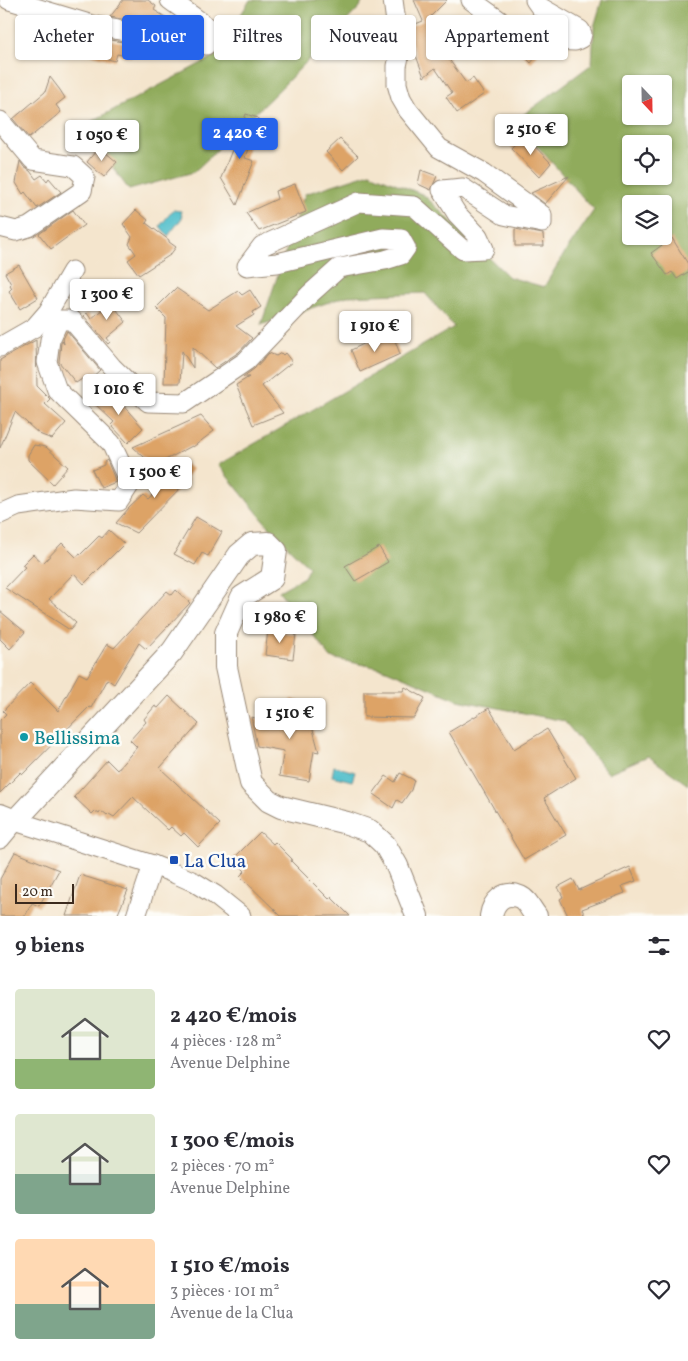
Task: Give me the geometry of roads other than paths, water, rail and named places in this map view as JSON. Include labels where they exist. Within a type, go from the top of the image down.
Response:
[{"type":"street","points":[[9,0],[96,26],[206,45],[213,36],[209,28],[170,0]]},
{"type":"street","points":[[0,514],[18,506],[74,498],[119,501],[130,484],[110,443],[57,390],[47,362],[50,340],[59,320],[72,320],[112,366],[148,402],[184,403],[246,361],[310,294],[339,268],[400,255],[406,248],[401,239],[383,238],[276,264],[247,266],[262,246],[359,202],[414,206],[463,250],[484,249],[478,236],[457,214],[442,190],[463,188],[504,215],[542,223],[542,214],[484,173],[440,148],[408,110],[398,84],[397,66],[400,52],[393,0]]},
{"type":"street","points":[[471,0],[514,31],[549,40],[575,41],[581,38],[580,30],[540,8],[535,0]]},
{"type":"street","points":[[0,121],[33,160],[73,166],[85,177],[82,190],[29,227],[16,231],[0,227]]},
{"type":"street","points":[[0,347],[35,327],[48,312],[72,271]]},
{"type":"street","points":[[0,839],[7,818],[172,652],[239,555],[252,544],[268,543],[276,551],[272,578],[242,597],[226,633],[226,667],[251,783],[269,801],[281,807],[370,830],[385,845],[398,866],[417,916]]},
{"type":"street","points":[[7,818],[153,865],[194,882],[215,895],[241,916]]},
{"type":"street","points":[[136,916],[153,865]]},
{"type":"street","points":[[491,916],[493,906],[499,898],[507,895],[519,896],[536,916]]},
{"type":"water","points":[[173,210],[181,211],[182,218],[168,236],[160,226]]},
{"type":"water","points":[[334,766],[355,772],[352,781],[332,776]]},
{"type":"place","name":"Bellissima","points":[[24,737]]},
{"type":"place","name":"La Clua","points":[[174,860]]}]
